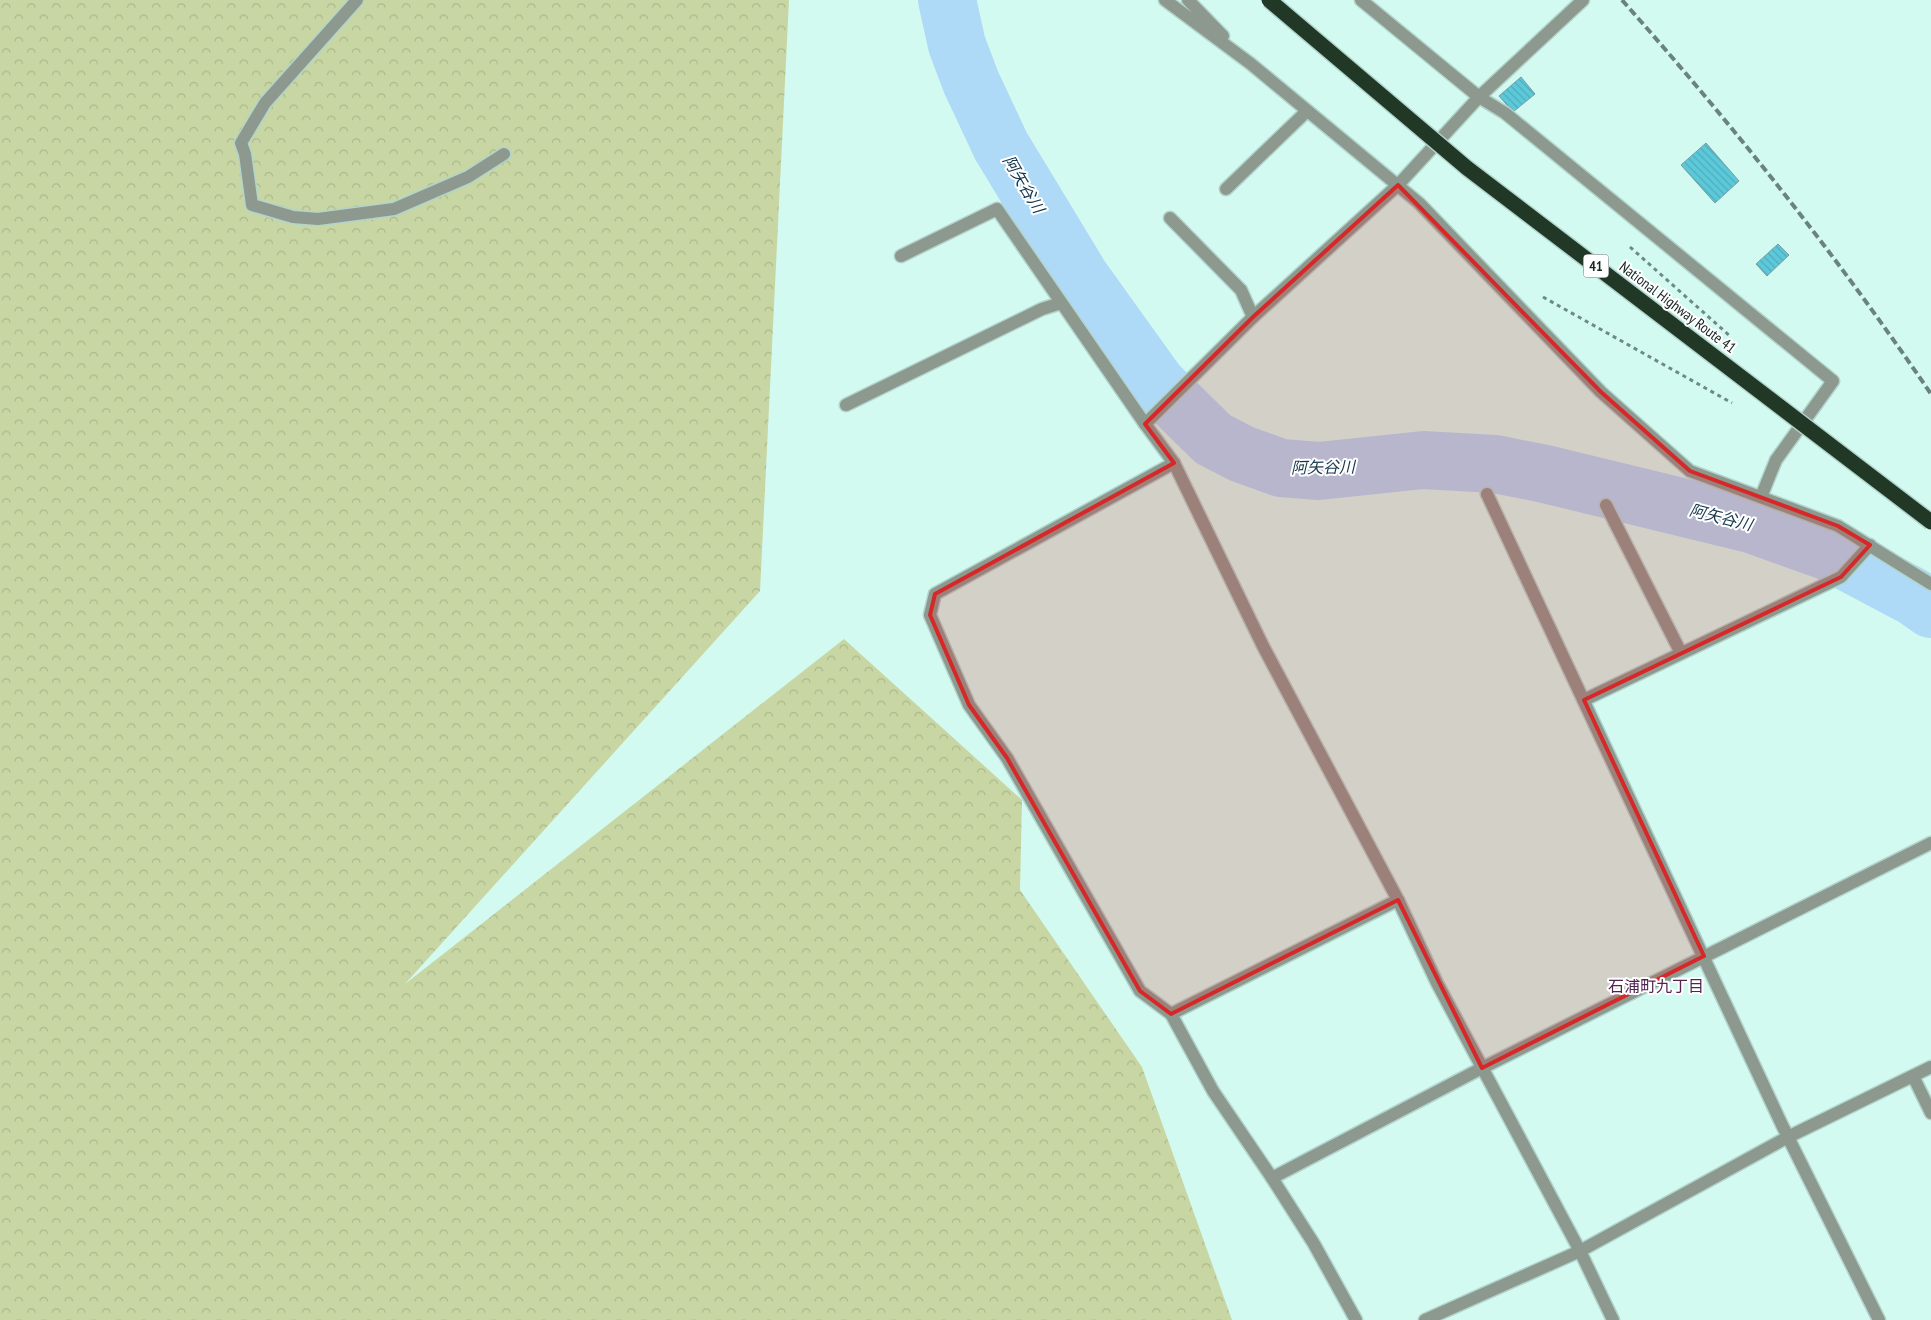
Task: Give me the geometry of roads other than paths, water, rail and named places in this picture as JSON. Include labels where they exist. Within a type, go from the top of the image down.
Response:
[{"type":"highway","name":"National Highway Route 41","points":[[1269,0],[1467,168],[1931,522]]},
{"type":"street","points":[[356,0],[265,103],[240,143],[245,154],[252,205],[293,217],[318,220],[394,209],[468,177],[504,154]]},
{"type":"street","points":[[1165,0],[1251,64],[1419,203],[1601,392],[1690,471],[1838,526],[1931,584]]},
{"type":"street","points":[[1188,0],[1251,64]]},
{"type":"street","points":[[1361,0],[1479,97],[1505,113],[1833,381],[1776,460],[1761,497]]},
{"type":"street","points":[[1145,424],[1253,318],[1398,185],[1479,97],[1582,0]]},
{"type":"street","points":[[1226,189],[1307,111]]},
{"type":"street","points":[[901,256],[998,209],[1061,303],[1174,463],[1263,646],[1398,900],[1437,983],[1580,1251],[1613,1320]]},
{"type":"street","points":[[1170,218],[1241,290],[1253,318]]},
{"type":"street","points":[[846,405],[1042,309],[1061,303]]},
{"type":"street","points":[[1174,463],[935,594],[930,615],[969,705],[1007,758],[1140,991],[1171,1014],[1212,1091],[1272,1178],[1314,1244],[1356,1320]]},
{"type":"street","points":[[1487,494],[1788,1136],[1879,1320]]},
{"type":"street","points":[[1606,505],[1681,653]]},
{"type":"street","points":[[1584,700],[1841,577],[1870,545]]},
{"type":"street","points":[[1272,1178],[1482,1068],[1931,843]]},
{"type":"street","points":[[1171,1014],[1398,900]]},
{"type":"street","points":[[1426,1320],[1580,1251],[1788,1136],[1931,1067]]},
{"type":"street","points":[[1913,1076],[1931,1113]]},
{"type":"waterway","name":"阿矢谷川","points":[[947,0],[957,45],[971,82],[1001,146],[1081,278],[1157,384],[1213,439],[1242,454],[1281,468],[1319,471],[1423,460],[1495,464],[1545,474],[1751,524],[1829,552],[1914,597],[1931,609]]},
{"type":"railway","points":[[1622,0],[1704,95],[1783,192],[1859,292],[1931,394]]},
{"type":"district","name":"石浦町九丁目","points":[[1656,986]]}]
